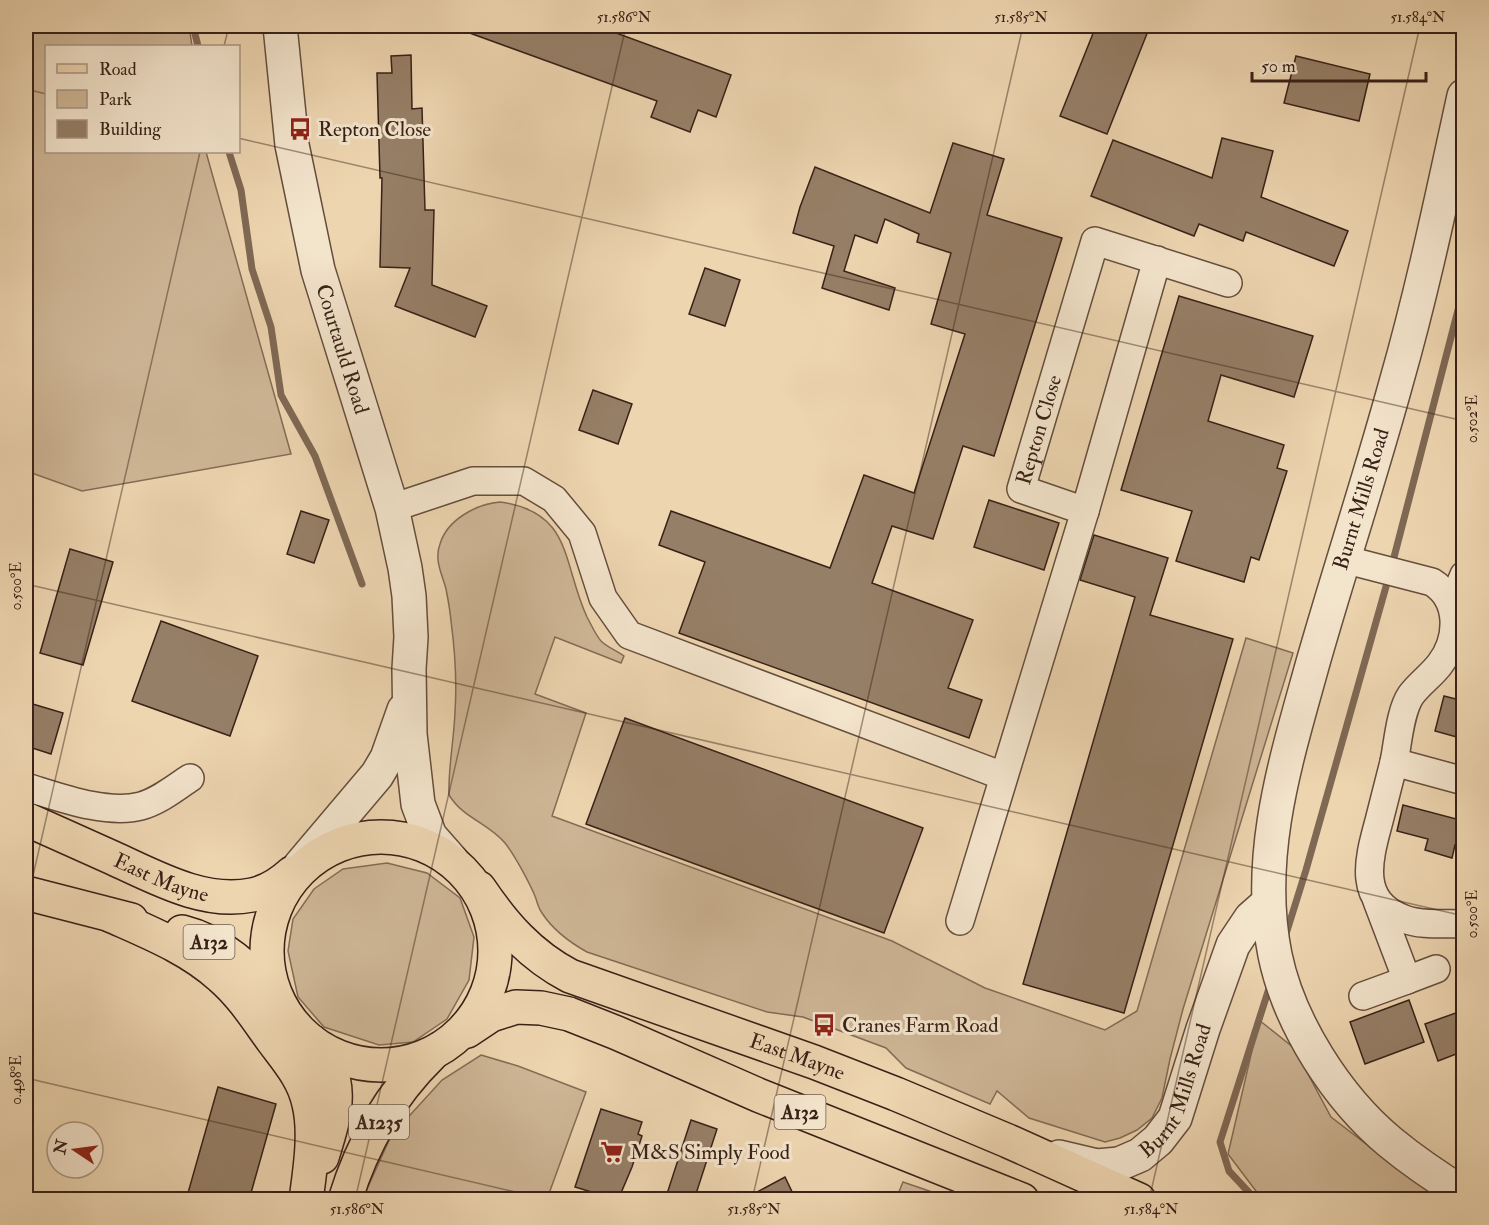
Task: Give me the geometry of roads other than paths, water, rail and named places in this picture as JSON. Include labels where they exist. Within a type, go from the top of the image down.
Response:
[{"type":"main road","name":"East Mayne","points":[[26,819],[167,882],[202,894],[223,897],[253,895],[274,887],[300,866]]},
{"type":"main road","name":"A132","points":[[285,1010],[270,983],[267,956],[270,923],[279,894],[300,866],[317,854],[336,846],[360,841],[405,842],[426,847],[453,861],[479,888],[488,908],[494,931],[494,966],[486,998],[476,1017],[461,1035]]},
{"type":"main road","name":"East Mayne","points":[[479,888],[499,918],[515,936],[544,961],[570,976],[814,1062],[1008,1141],[1139,1200]]},
{"type":"main road","name":"A132","points":[[26,893],[185,932],[212,943],[225,950],[249,970],[311,1041],[330,1053],[352,1062],[393,1065],[431,1055],[491,1015],[506,1010],[529,1007],[556,1011],[617,1033],[758,1095],[1022,1200]]},
{"type":"main road","points":[[110,915],[191,954],[220,976],[244,1002],[301,1079],[310,1106],[311,1136],[306,1200]]},
{"type":"main road","name":"A1235","points":[[311,1041],[322,1053],[334,1075],[336,1103],[334,1118],[311,1200]]},
{"type":"main road","name":"A1235","points":[[345,1200],[365,1148],[386,1109],[414,1072],[431,1055]]},
{"type":"street","name":"Courtauld Road","points":[[280,26],[292,145],[318,270],[392,508],[409,596],[411,638],[405,704],[387,758],[377,775],[300,866]]},
{"type":"street","name":"Burnt Mills Road","points":[[1464,96],[1397,382],[1342,559],[1291,740],[1270,840],[1268,903],[1275,956],[1291,1005],[1314,1049],[1338,1087],[1389,1141],[1464,1194]]},
{"type":"street","name":"Repton Close","points":[[1085,511],[1021,489],[1095,241],[1228,283]]},
{"type":"street","points":[[960,921],[1085,511],[1156,260]]},
{"type":"street","points":[[392,508],[473,481],[524,481],[554,499],[582,532],[603,598],[629,635],[1004,776]]},
{"type":"street","points":[[1342,559],[1432,582],[1440,587],[1448,598],[1455,614],[1449,649],[1441,663],[1411,696],[1402,719],[1368,868],[1371,887],[1407,980]]},
{"type":"street","points":[[1448,598],[1459,587],[1464,575]]},
{"type":"street","name":"Courtauld Road","points":[[409,669],[410,734],[418,804],[430,836],[453,861]]},
{"type":"street","points":[[1394,762],[1464,781]]},
{"type":"street","points":[[26,787],[64,799],[97,806],[124,808],[140,806],[156,800],[190,778]]},
{"type":"street","points":[[1377,901],[1405,920],[1464,924]]},
{"type":"street","name":"Burnt Mills Road","points":[[1008,1141],[1071,1161],[1097,1166],[1119,1164],[1140,1155],[1158,1140],[1175,1118],[1233,945],[1251,918],[1268,903]]},
{"type":"street","points":[[1363,996],[1436,969]]},
{"type":"waterway","points":[[193,26],[198,45]]},
{"type":"waterway","points":[[229,153],[241,190],[252,269],[271,327],[281,395],[315,456],[362,584]]},
{"type":"waterway","points":[[1392,565],[1464,287]]},
{"type":"waterway","points":[[1286,934],[1389,576]]},
{"type":"waterway","points":[[1256,1200],[1229,1171],[1220,1142],[1271,982]]},
{"type":"place","name":"Repton Close","points":[[300,129]]},
{"type":"place","name":"Cranes Farm Road","points":[[824,1025]]},
{"type":"place","name":"M&S Simply Food","points":[[612,1152]]}]
